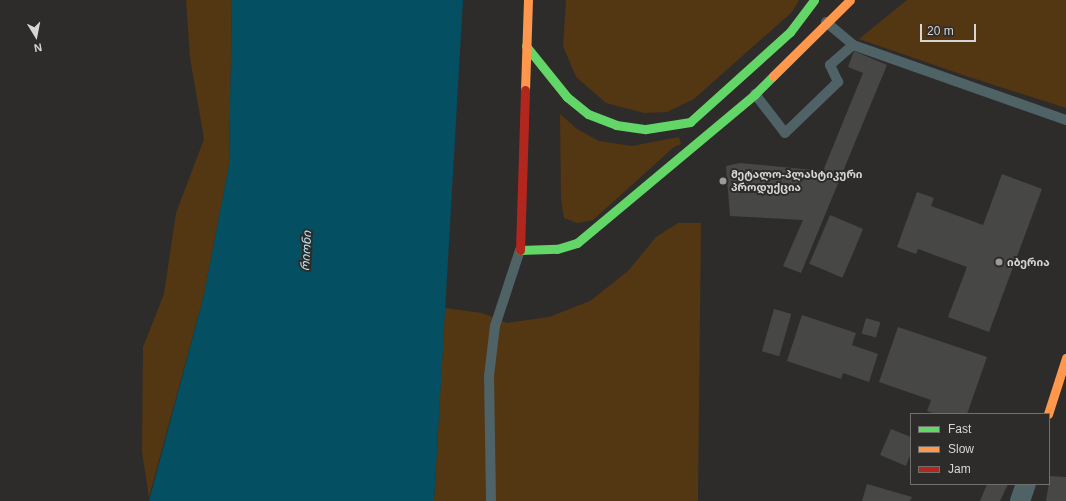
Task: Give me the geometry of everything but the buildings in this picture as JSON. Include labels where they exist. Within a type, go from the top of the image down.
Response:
[{"type":"main road","points":[[528,0],[520,250],[557,249],[577,243],[755,94],[826,22],[850,0]]},
{"type":"main road","points":[[526,46],[567,97],[588,114],[616,125],[646,129],[690,122],[790,32],[814,0]]},
{"type":"main road","points":[[1048,413],[1066,358]]},
{"type":"street","points":[[1020,501],[1026,485]]},
{"type":"lane","points":[[826,22],[853,45],[1066,120]]},
{"type":"lane","points":[[755,94],[785,134],[838,82],[830,65],[853,45]]},
{"type":"lane","points":[[491,501],[489,376],[495,326],[520,250]]},
{"type":"shaded area","points":[[186,0],[232,0],[229,165],[204,295],[149,497],[142,452],[143,347],[164,294],[176,213],[204,139],[190,58]]},
{"type":"shaded area","points":[[566,0],[799,0],[792,12],[694,99],[667,112],[644,113],[606,103],[576,77],[563,46]]},
{"type":"shaded area","points":[[907,0],[1066,0],[1066,108],[966,76],[859,39]]},
{"type":"shaded area","points":[[560,114],[577,129],[599,141],[632,146],[679,137],[681,144],[674,147],[593,220],[577,223],[564,218],[561,200]]},
{"type":"shaded area","points":[[678,223],[701,223],[698,501],[434,501],[445,308],[482,313],[507,323],[549,317],[590,301],[628,271],[656,237]]},
{"type":"water","name":"რიონი","points":[[232,0],[463,0],[434,501],[149,501],[204,295],[229,165]]},
{"type":"traffic: fast","points":[[526,46],[567,97],[588,114],[616,125],[646,129],[690,122],[790,32],[814,0]]},
{"type":"traffic: fast","points":[[520,250],[557,249],[577,243],[755,94],[773,76]]},
{"type":"traffic: slow","points":[[525,90],[528,0]]},
{"type":"traffic: slow","points":[[773,76],[850,0]]},
{"type":"traffic: slow","points":[[1048,413],[1066,358]]},
{"type":"traffic: jam","points":[[520,250],[525,90]]},
{"type":"place","name":"მეტალო-პლასტიკური პროდუქცია","points":[[723,181]]},
{"type":"place","name":"იბერია","points":[[999,262]]}]
